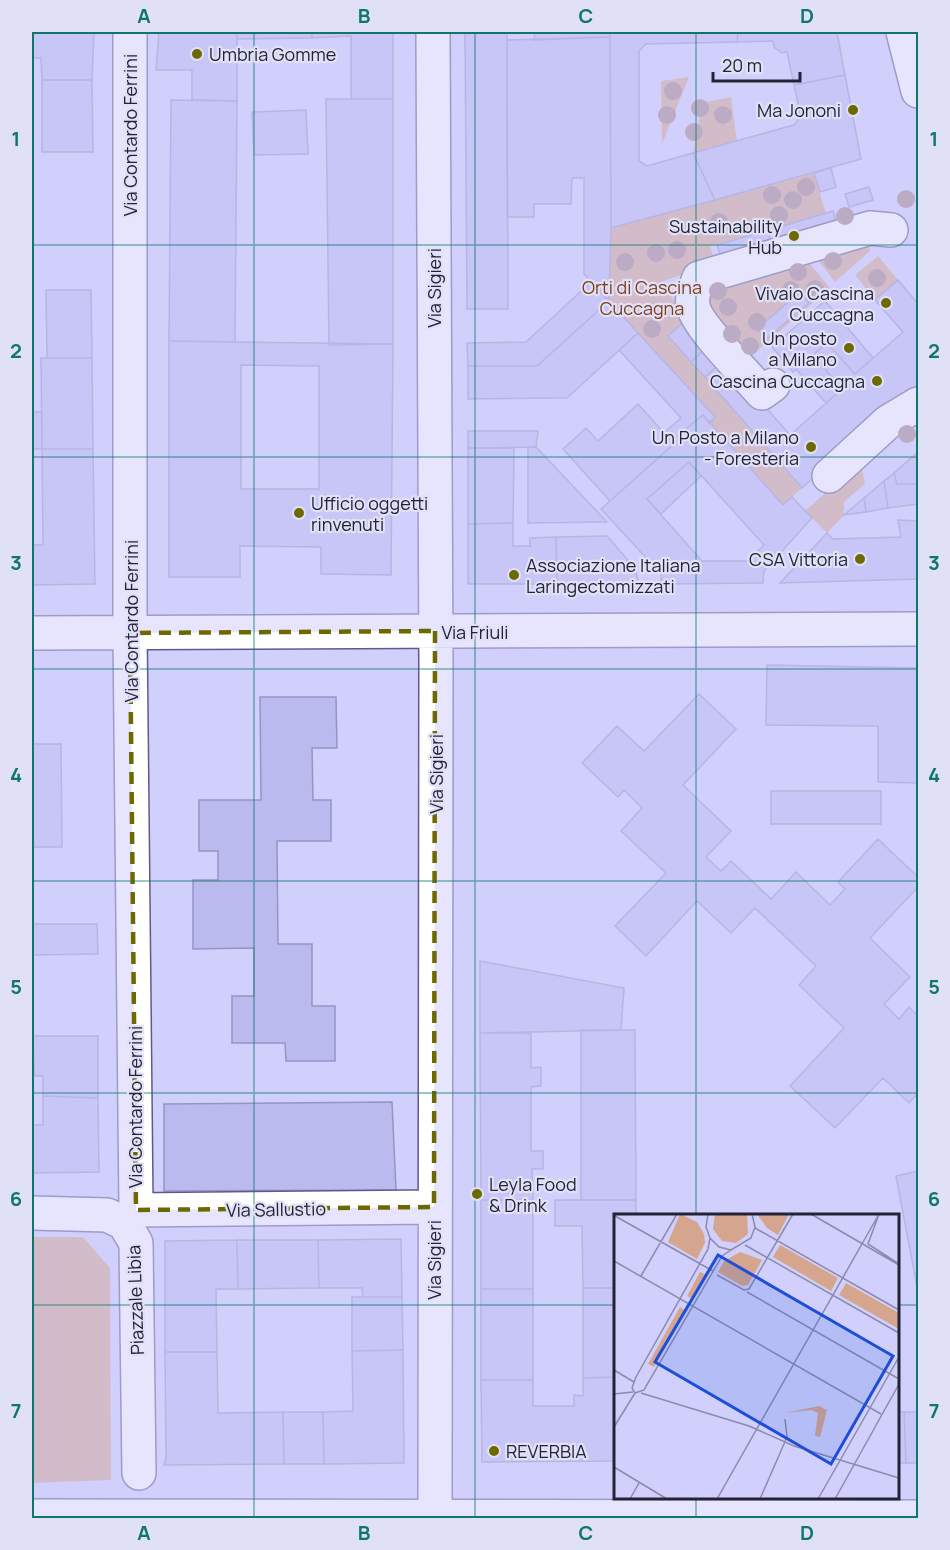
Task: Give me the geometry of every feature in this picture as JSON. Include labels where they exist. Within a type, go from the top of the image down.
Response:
[{"type":"street","name":"Via Contardo Ferrini","points":[[130,32],[130,1217]]},
{"type":"street","name":"Via Sigieri","points":[[433,32],[435,1518]]},
{"type":"street","points":[[903,32],[918,91]]},
{"type":"street","points":[[774,385],[762,393],[698,320],[692,302],[693,294],[687,281],[870,228],[891,230]]},
{"type":"street","points":[[829,476],[888,422],[918,404]]},
{"type":"street","name":"Via Friuli","points":[[32,633],[918,629]]},
{"type":"street","name":"Via Sallustio","points":[[130,1217],[434,1207]]},
{"type":"street","name":"Piazzale Libia","points":[[32,1213],[130,1217],[136,1243],[139,1473]]},
{"type":"street","points":[[32,1516],[128,1518],[918,1517]]},
{"type":"highlighted area","points":[[435,631],[434,1207],[136,1210],[130,633]]},
{"type":"green space","points":[[689,77],[662,144],[661,81]]},
{"type":"green space","points":[[731,97],[737,141],[693,153],[702,103]]},
{"type":"green space","name":"Orti di Cascina Cuccagna","points":[[814,173],[826,214],[710,246],[716,264],[663,281],[685,321],[669,337],[802,488],[783,505],[709,423],[715,417],[609,301],[611,228]]},
{"type":"green space","points":[[859,237],[871,250],[835,282],[811,251]]},
{"type":"green space","points":[[802,254],[830,288],[744,362],[711,324],[704,288]]},
{"type":"green space","points":[[878,256],[898,280],[875,300],[855,275]]},
{"type":"green space","points":[[878,446],[879,453],[862,469],[865,484],[844,502],[844,515],[827,533],[805,511]]},
{"type":"green space","points":[[32,1237],[83,1237],[110,1268],[111,1480],[32,1483]]},
{"type":"building","points":[[32,32],[94,32],[92,80],[42,80],[41,58],[32,58]]},
{"type":"building","name":"Umbria Gomme","points":[[159,32],[237,32],[237,101],[192,100],[192,70],[156,70]]},
{"type":"building","points":[[237,32],[312,32],[312,38],[237,39]]},
{"type":"building","points":[[312,32],[393,32],[393,99],[351,99],[351,36],[312,38]]},
{"type":"building","points":[[465,32],[507,32],[508,309],[467,309]]},
{"type":"building","points":[[535,32],[610,32],[610,37],[534,40]]},
{"type":"building","points":[[610,32],[738,32],[737,42],[646,44],[639,51],[639,161],[647,166],[693,153],[715,200],[611,228]]},
{"type":"building","points":[[738,32],[837,32],[845,75],[794,85],[787,52],[782,53],[774,47],[773,41],[737,42]]},
{"type":"building","points":[[610,37],[609,301],[584,274],[584,178],[572,178],[571,204],[534,204],[534,217],[507,217],[507,40]]},
{"type":"building","points":[[845,75],[861,159],[715,200],[693,153],[794,125],[801,116],[794,85]]},
{"type":"building","points":[[42,80],[92,80],[93,152],[42,152]]},
{"type":"building","points":[[326,99],[393,99],[393,344],[329,345]]},
{"type":"building","points":[[171,100],[237,101],[235,342],[169,341]]},
{"type":"building","points":[[306,110],[308,154],[254,155],[252,112]]},
{"type":"building","points":[[831,168],[836,187],[820,192],[814,173]]},
{"type":"building","points":[[869,187],[873,200],[849,207],[845,194]]},
{"type":"building","name":"Sustainability Hub","points":[[833,211],[838,228],[781,245],[776,228]]},
{"type":"building","points":[[768,230],[772,247],[723,262],[717,245]]},
{"type":"building","name":"Cascina Cuccagna","points":[[898,280],[918,304],[918,385],[802,488],[705,377],[724,360],[790,435],[842,389],[813,355],[827,343],[855,374],[903,332],[875,300]]},
{"type":"building","points":[[591,282],[609,301],[537,366],[468,366],[467,343],[526,342]]},
{"type":"building","points":[[46,290],[91,290],[92,358],[47,358]]},
{"type":"building","points":[[800,292],[809,303],[766,339],[757,329]]},
{"type":"building","points":[[609,301],[638,333],[567,398],[468,399],[468,366],[537,366]]},
{"type":"building","points":[[825,301],[873,358],[855,374],[827,343],[793,372],[772,347]]},
{"type":"building","points":[[685,321],[707,347],[691,362],[668,336]]},
{"type":"building","points":[[638,333],[715,417],[709,423],[703,415],[674,439],[676,442],[674,444],[664,433],[681,418],[619,350]]},
{"type":"building","points":[[169,341],[393,344],[391,575],[321,574],[321,547],[240,546],[240,577],[169,577]],"holes":[[[241,365],[319,366],[319,489],[241,489]]]},
{"type":"building","points":[[710,344],[724,360],[705,377],[691,362]]},
{"type":"building","points":[[813,355],[842,389],[826,403],[796,369]]},
{"type":"building","points":[[41,358],[92,358],[93,449],[42,449]]},
{"type":"building","points":[[638,404],[674,444],[610,501],[563,449],[586,428],[598,441]]},
{"type":"building","points":[[32,412],[42,412],[42,449],[32,449]]},
{"type":"building","points":[[703,415],[783,505],[792,497],[812,518],[764,571],[763,583],[661,584],[661,574],[601,509],[676,442],[674,439]],"holes":[[[689,462],[764,545],[748,561],[702,561],[647,499]]]},
{"type":"building","points":[[468,431],[538,431],[536,447],[468,448]]},
{"type":"building","points":[[528,447],[536,447],[607,522],[528,523]]},
{"type":"building","points":[[468,448],[514,448],[513,523],[468,524]]},
{"type":"building","points":[[42,449],[93,449],[95,584],[32,585],[32,545],[43,545]]},
{"type":"building","points":[[918,452],[918,484],[897,484],[894,473]]},
{"type":"building","points":[[689,462],[701,476],[661,514],[647,499]]},
{"type":"building","points":[[894,473],[897,484],[918,484],[918,504],[888,508],[884,481]]},
{"type":"building","points":[[884,481],[888,508],[866,512],[864,498]]},
{"type":"building","points":[[864,498],[866,512],[844,515]]},
{"type":"building","name":"CSA Vittoria","points":[[898,520],[918,521],[918,579],[780,583],[827,533],[833,539],[901,537]]},
{"type":"building","points":[[513,523],[513,546],[530,546],[530,538],[556,537],[557,584],[468,584],[468,524]]},
{"type":"building","points":[[607,536],[634,567],[639,584],[557,584],[556,537]]},
{"type":"building","points":[[767,665],[918,668],[918,783],[878,782],[878,726],[766,725]]},
{"type":"building","points":[[699,694],[736,729],[683,785],[731,831],[706,857],[721,871],[731,861],[771,899],[796,872],[830,905],[845,889],[838,882],[878,839],[918,877],[918,887],[870,938],[910,977],[884,1004],[899,1019],[909,1007],[918,1016],[918,1093],[909,1103],[883,1078],[835,1128],[790,1086],[844,1028],[799,985],[816,966],[755,908],[731,933],[697,901],[646,956],[615,926],[666,873],[621,831],[642,808],[624,790],[618,797],[582,763],[617,726],[644,751]]},
{"type":"building","points":[[260,697],[336,697],[337,748],[312,748],[313,800],[331,800],[331,841],[277,841],[278,944],[312,944],[312,1006],[335,1006],[335,1061],[286,1061],[285,1043],[232,1043],[232,996],[254,996],[254,948],[193,949],[193,880],[218,880],[218,851],[199,851],[199,800],[261,800]]},
{"type":"building","points":[[32,744],[61,744],[62,847],[32,847]]},
{"type":"building","points":[[771,791],[881,791],[881,824],[771,824]]},
{"type":"building","points":[[32,924],[97,924],[98,954],[32,955]]},
{"type":"building","points":[[480,961],[624,988],[621,1030],[480,1033]]},
{"type":"building","points":[[581,1030],[635,1030],[636,1200],[581,1200]]},
{"type":"building","points":[[480,1033],[531,1033],[531,1068],[541,1067],[541,1086],[531,1087],[531,1151],[543,1151],[543,1169],[532,1169],[533,1200],[481,1200]]},
{"type":"building","points":[[33,1036],[98,1036],[98,1098],[43,1096],[43,1076],[34,1076]]},
{"type":"building","points":[[43,1096],[98,1098],[99,1172],[32,1173],[32,1125],[43,1125]]},
{"type":"building","points":[[392,1102],[396,1190],[164,1191],[164,1104]]},
{"type":"building","points":[[918,1171],[918,1292],[896,1176]]},
{"type":"building","points":[[481,1200],[533,1200],[533,1289],[481,1289]]},
{"type":"building","points":[[555,1200],[636,1200],[636,1214],[614,1214],[614,1288],[583,1288],[582,1226],[555,1226]]},
{"type":"building","points":[[401,1239],[402,1297],[363,1297],[362,1288],[319,1288],[318,1240]]},
{"type":"building","points":[[237,1240],[238,1289],[216,1289],[217,1352],[165,1352],[165,1241]]},
{"type":"building","points":[[237,1240],[318,1240],[319,1288],[238,1289]]},
{"type":"building","points":[[583,1288],[614,1288],[614,1377],[583,1378]]},
{"type":"building","points":[[481,1289],[533,1289],[533,1380],[481,1380]]},
{"type":"building","points":[[352,1297],[402,1297],[403,1350],[352,1351]]},
{"type":"building","points":[[403,1350],[404,1463],[324,1464],[323,1412],[353,1411],[352,1351]]},
{"type":"building","points":[[165,1352],[217,1352],[218,1413],[283,1412],[284,1464],[164,1465],[166,1458]]},
{"type":"building","points":[[614,1377],[614,1461],[482,1462],[481,1380],[533,1380],[533,1406],[574,1406],[574,1395],[583,1396],[583,1378]]},
{"type":"building","points":[[283,1412],[323,1412],[324,1464],[284,1464]]},
{"type":"building","points":[[899,1412],[904,1412],[906,1463],[899,1463]]},
{"type":"building","points":[[904,1412],[918,1412],[918,1463],[906,1463]]},
{"type":"place","name":"Umbria Gomme","points":[[197,54]]},
{"type":"place","name":"Ma Jononi","points":[[853,110]]},
{"type":"place","name":"Sustainability Hub","points":[[794,236]]},
{"type":"place","name":"Vivaio Cascina Cuccagna","points":[[886,303]]},
{"type":"place","name":"Un posto a Milano","points":[[849,348]]},
{"type":"place","name":"Cascina Cuccagna","points":[[877,381]]},
{"type":"place","name":"Un Posto a Milano - Foresteria","points":[[811,447]]},
{"type":"place","name":"Ufficio oggetti rinvenuti","points":[[299,513]]},
{"type":"place","name":"CSA Vittoria","points":[[860,559]]},
{"type":"place","name":"Associazione Italiana Laringectomizzati","points":[[514,575]]},
{"type":"place","name":"Leyla Food & Drink","points":[[477,1194]]},
{"type":"place","name":"REVERBIA","points":[[494,1451]]}]
